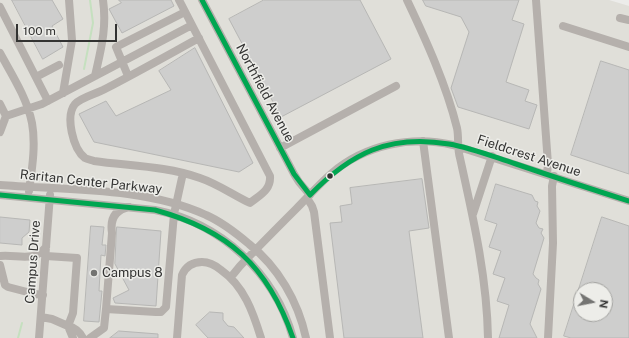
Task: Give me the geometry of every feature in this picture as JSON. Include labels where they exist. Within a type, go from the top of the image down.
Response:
[{"type":"street","points":[[63,93],[72,40],[69,0]]},
{"type":"street","points":[[95,76],[104,35],[103,0]]},
{"type":"street","points":[[179,0],[199,38],[270,176],[271,182],[268,189],[250,203],[215,184],[183,173],[157,168],[94,161],[84,157],[75,143],[70,128],[70,120],[74,106],[79,101],[103,90],[199,38]]},
{"type":"street","name":"Northfield Avenue","points":[[202,0],[312,206],[330,338]]},
{"type":"street","points":[[407,0],[423,33],[439,73],[457,128],[458,146],[483,281],[488,338]]},
{"type":"street","points":[[536,0],[548,164],[552,186],[553,243],[548,338]]},
{"type":"street","points":[[0,8],[48,101]]},
{"type":"street","points":[[128,76],[116,47],[185,12]]},
{"type":"street","points":[[620,18],[629,20]]},
{"type":"street","points":[[6,116],[48,101],[192,25]]},
{"type":"street","points":[[563,26],[629,47]]},
{"type":"street","points":[[0,53],[28,109],[32,124],[33,136],[29,198]]},
{"type":"street","points":[[36,78],[59,65]]},
{"type":"street","points":[[280,148],[396,86]]},
{"type":"street","points":[[0,104],[6,116],[0,132]]},
{"type":"street","points":[[423,141],[449,338]]},
{"type":"street","name":"Fieldcrest Avenue","points":[[231,277],[247,258],[308,196],[333,173],[359,156],[389,145],[423,141],[442,142],[492,156],[629,201]]},
{"type":"street","points":[[472,217],[492,156]]},
{"type":"street","points":[[106,309],[161,312],[166,308],[175,204],[183,173]]},
{"type":"street","name":"Raritan Center Parkway","points":[[0,185],[132,195],[175,204],[200,213],[235,233],[256,250],[273,268],[290,293],[299,314],[306,338]]},
{"type":"street","name":"Campus Drive","points":[[39,338],[51,188]]},
{"type":"street","name":"Raritan Center Parkway","points":[[0,195],[155,210],[174,214],[195,222],[227,242],[247,258],[277,298],[293,338]]},
{"type":"street","points":[[90,338],[104,328],[112,233],[111,224],[119,212],[125,208],[132,207]]},
{"type":"street","points":[[0,256],[31,257],[46,247]]},
{"type":"street","points":[[46,256],[77,258],[73,313],[68,326],[73,338]]},
{"type":"street","points":[[177,338],[181,280],[183,272],[186,268],[195,263],[207,263],[216,266],[231,277],[246,298],[261,338]]},
{"type":"street","points":[[0,265],[5,285],[43,295]]},
{"type":"street","points":[[41,317],[72,326],[83,338]]},
{"type":"shaded area","points":[[0,0],[609,0],[629,6],[629,338],[0,338]]},
{"type":"building","points":[[12,0],[52,0],[63,19],[52,26],[63,47],[43,59]]},
{"type":"building","points":[[119,0],[171,0],[174,6],[122,33],[109,9],[121,3]]},
{"type":"building","points":[[264,0],[360,0],[391,59],[281,117],[229,19]]},
{"type":"building","points":[[423,0],[519,0],[512,20],[524,24],[506,82],[529,90],[525,101],[537,105],[529,129],[458,107],[451,88],[469,32],[461,17],[426,6]]},
{"type":"building","points":[[195,48],[253,163],[239,172],[94,142],[79,114],[106,101],[116,116],[171,90],[159,71]]},
{"type":"building","points":[[601,61],[629,70],[629,174],[571,155]]},
{"type":"building","points":[[422,179],[429,228],[409,231],[423,338],[344,338],[330,223],[342,222],[340,206],[352,204],[350,188]]},
{"type":"building","points":[[496,184],[532,195],[535,201],[538,202],[537,206],[540,211],[536,223],[539,228],[543,229],[541,233],[544,238],[533,274],[539,280],[538,284],[541,289],[530,324],[537,338],[499,338],[509,305],[497,301],[505,278],[493,274],[501,251],[489,247],[497,224],[485,220]]},
{"type":"building","points":[[0,217],[30,220],[29,232],[22,238],[22,245],[0,243]]},
{"type":"building","points":[[602,217],[629,226],[629,338],[571,338],[564,336],[573,308],[573,322],[613,322],[613,282],[581,282]]},
{"type":"building","name":"Campus 8","points":[[91,226],[104,227],[102,245],[106,245],[105,256],[101,255],[99,291],[102,291],[99,322],[84,321]]},
{"type":"building","points":[[117,227],[161,231],[156,306],[115,303],[113,298],[129,290],[115,264]]},
{"type":"building","points":[[210,312],[223,313],[223,320],[228,326],[234,327],[244,338],[208,338],[196,325]]},
{"type":"building","points":[[119,331],[158,334],[158,338],[110,338]]},
{"type":"waterway","points":[[84,69],[93,23],[90,0]]},
{"type":"waterway","points":[[18,338],[22,323]]},
{"type":"transit line","points":[[202,0],[294,174],[310,195]]},
{"type":"transit line","points":[[310,195],[325,180],[341,168],[372,150],[408,142],[427,142],[449,144],[475,150],[629,201]]},
{"type":"transit line","points":[[0,195],[155,210],[181,218],[204,228],[224,240],[242,254],[258,271],[271,290],[283,313],[293,338]]},
{"type":"place","name":"Campus 8","points":[[94,273]]}]
